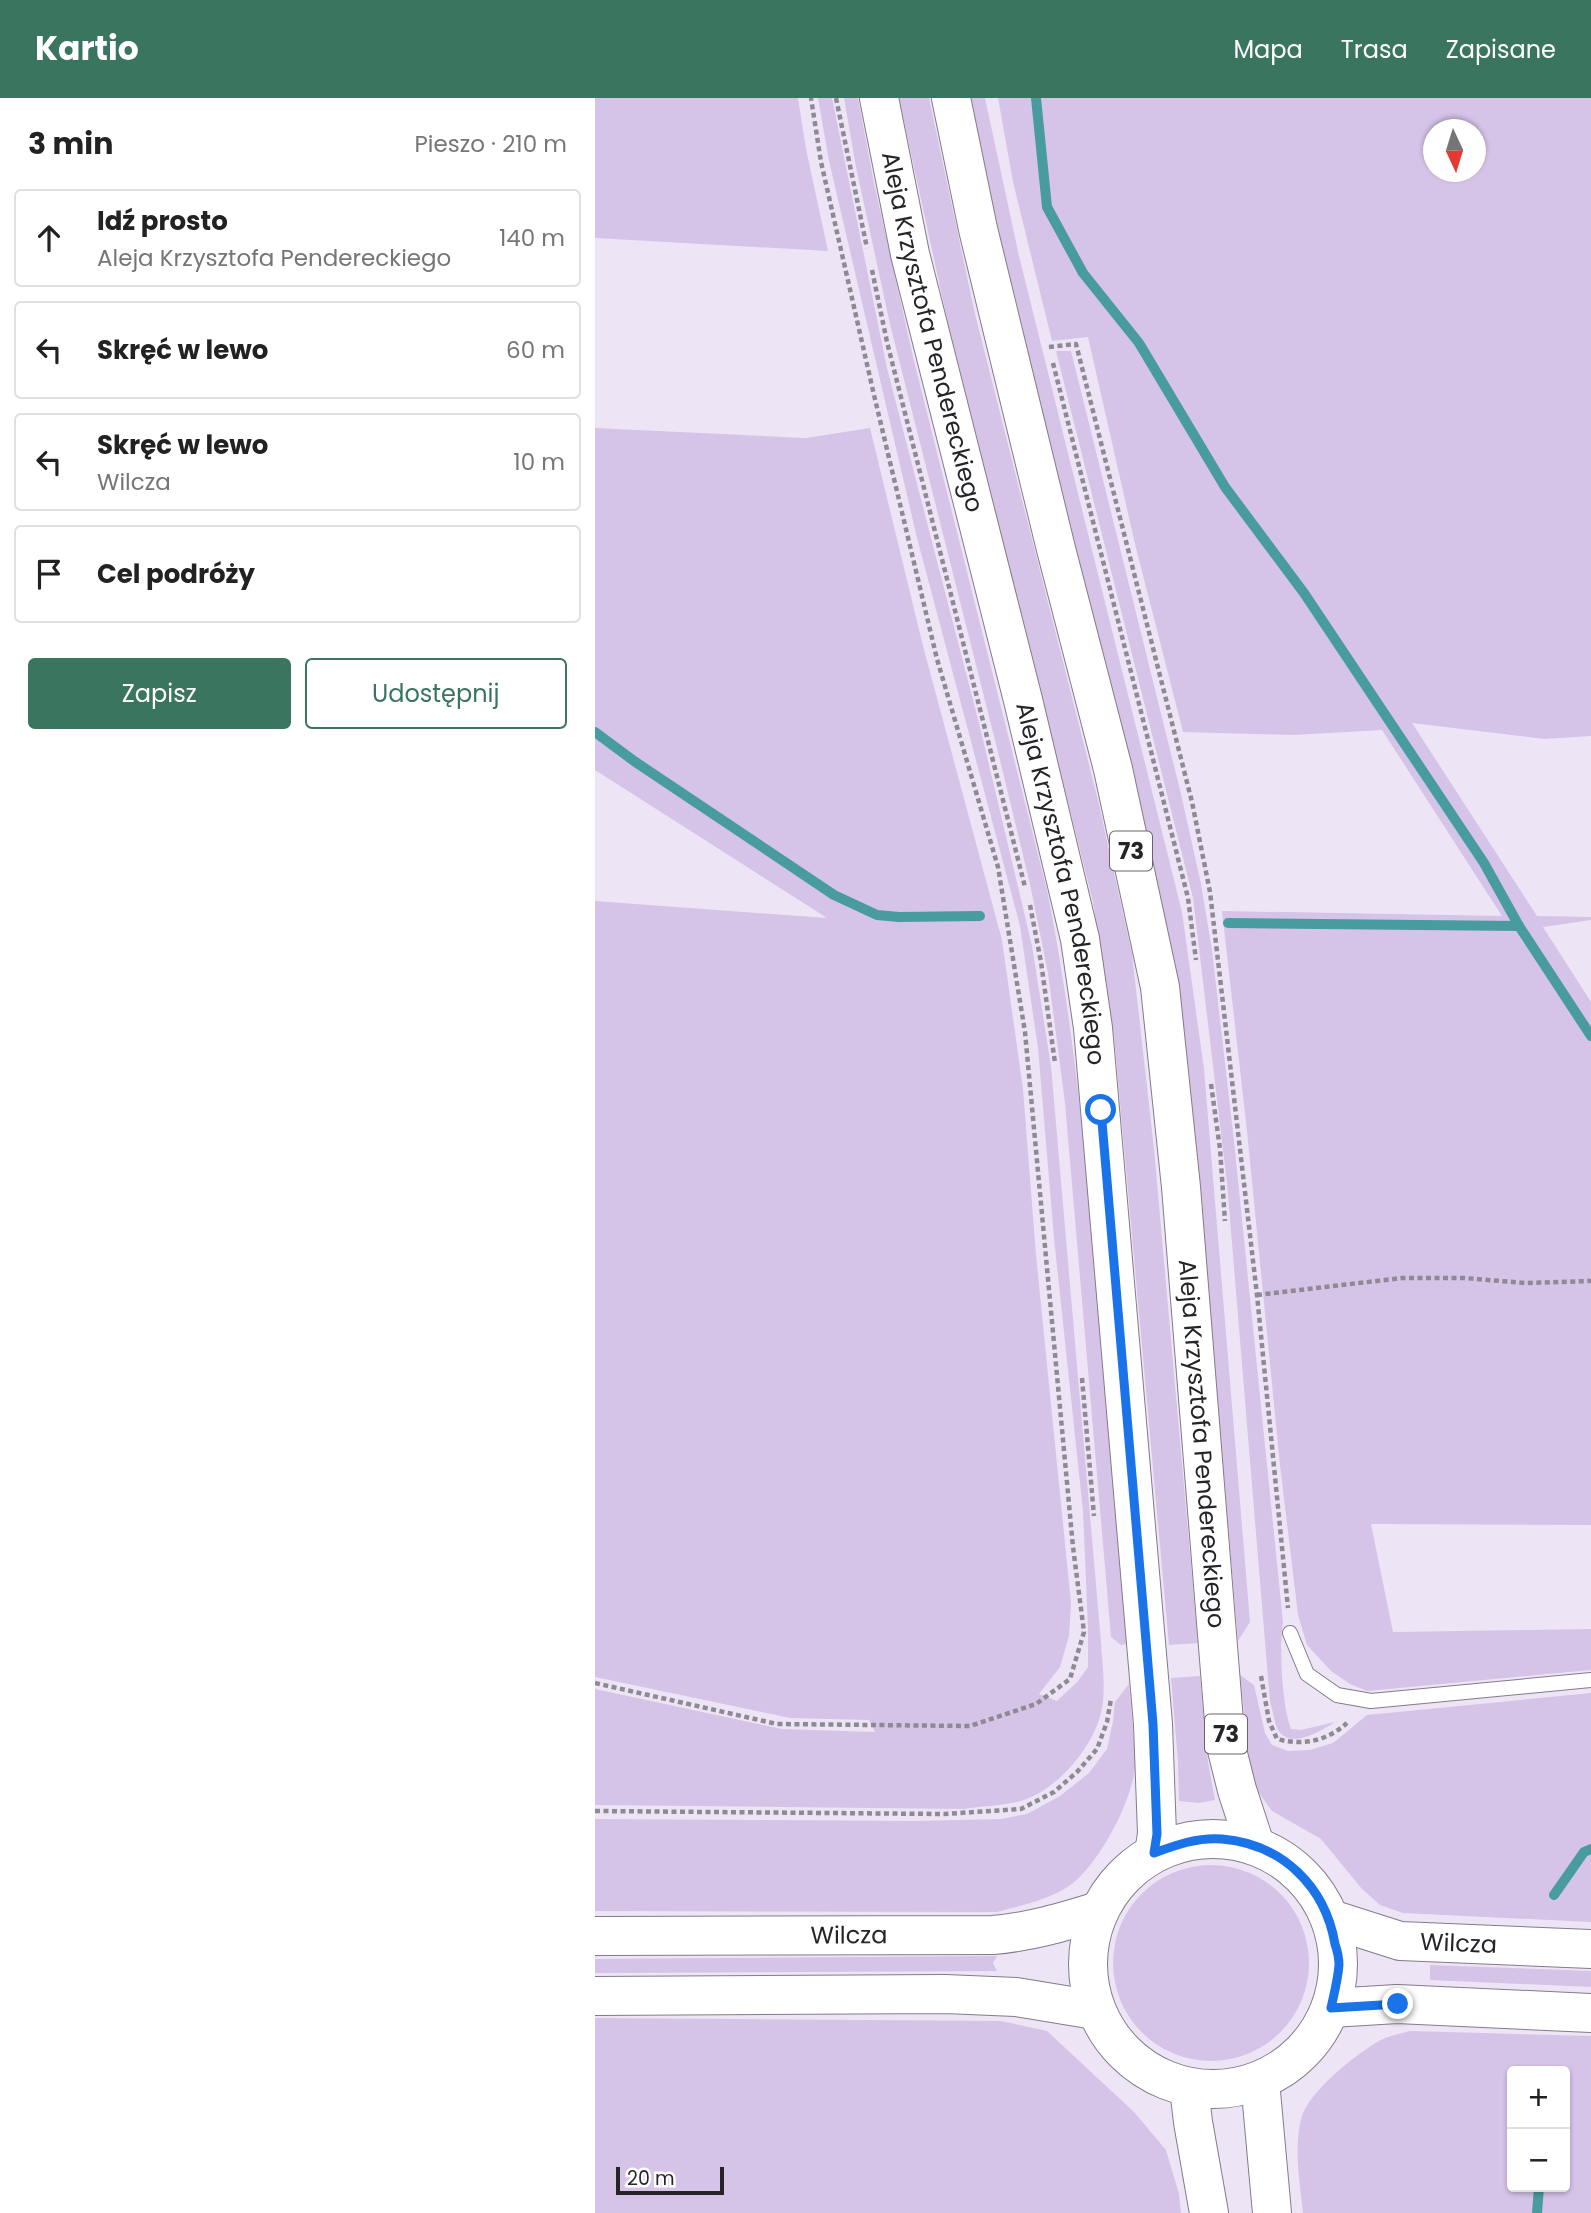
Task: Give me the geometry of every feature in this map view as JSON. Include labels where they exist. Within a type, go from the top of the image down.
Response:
[{"type":"main road","name":"Aleja Krzysztofa Pendereckiego","points":[[879,98],[909,254],[1023,700],[1080,939],[1093,1028],[1152,1711],[1157,1834],[1154,1853]]},
{"type":"main road","name":"Aleja Krzysztofa Pendereckiego","points":[[951,98],[978,229],[1113,769],[1160,987],[1181,1187],[1226,1746],[1255,1846]]},
{"type":"main road","points":[[1221,1839],[1255,1846],[1287,1862],[1313,1888],[1331,1919],[1339,1963],[1331,2008],[1320,2031],[1305,2051],[1283,2069],[1260,2081],[1225,2089],[1189,2088],[1150,2073],[1117,2046],[1095,2010],[1087,1959],[1090,1934],[1109,1893],[1122,1877],[1154,1853],[1186,1841],[1198,1840],[1221,1839]]},
{"type":"main road","name":"Wilcza","points":[[595,1936],[993,1935],[1054,1925],[1099,1911]]},
{"type":"main road","name":"Wilcza","points":[[1331,1919],[1401,1941],[1591,1949]]},
{"type":"main road","points":[[595,1996],[945,1994],[1016,1997],[1095,2010]]},
{"type":"main road","points":[[1331,2008],[1398,2004],[1591,2013]]},
{"type":"main road","points":[[1260,2081],[1272,2213]]},
{"type":"main road","points":[[1189,2088],[1209,2213]]},
{"type":"lane","points":[[1290,1633],[1307,1674],[1337,1695],[1371,1701],[1591,1680]]},
{"type":"path","points":[[595,1683],[777,1724],[970,1727],[1036,1704],[1070,1679],[1084,1632],[1073,1547],[1025,1032],[998,867],[931,633],[873,395],[821,162],[811,98]]},
{"type":"path","points":[[836,98],[868,254]]},
{"type":"path","points":[[871,266],[887,342],[1030,905],[1056,1068]]},
{"type":"path","points":[[1049,347],[1076,344],[1192,802],[1217,942],[1257,1295],[1290,1633]]},
{"type":"path","points":[[1257,1295],[1402,1278],[1464,1278],[1525,1283],[1591,1281]]},
{"type":"path","points":[[1082,1377],[1095,1525]]},
{"type":"path","points":[[1261,1673],[1269,1721],[1277,1739],[1295,1744],[1310,1742],[1337,1732],[1371,1701]]},
{"type":"path","points":[[595,1811],[944,1814],[1021,1809],[1054,1792],[1077,1772],[1097,1749],[1107,1722],[1110,1688]]},
{"type":"shaded area","points":[[595,98],[798,98],[828,251],[595,238]]},
{"type":"shaded area","points":[[818,98],[832,98],[887,368],[980,727],[1032,946],[1051,1066],[1101,1642],[1103,1701],[1094,1732],[1074,1763],[1047,1788],[1017,1802],[964,1809],[595,1805],[595,1689],[782,1729],[875,1732],[869,1720],[790,1718],[595,1677],[595,901],[827,918],[595,770],[595,428],[806,438],[870,428],[923,646],[1002,940],[1023,1089],[1036,1255],[1071,1603],[1069,1636],[1060,1667],[1039,1694],[1057,1701],[1088,1667],[1083,1511],[1054,1238],[1038,1048],[1020,926],[917,538],[829,161]]},
{"type":"shaded area","points":[[844,98],[858,98],[914,361],[1047,890],[1057,944],[1086,1162],[1127,1644],[1121,1645],[1111,1637],[1065,1103],[1048,973],[1000,760],[890,324]]},
{"type":"shaded area","points":[[899,98],[929,98],[975,314],[1098,800],[1132,954],[1154,1149],[1198,1643],[1169,1645],[1114,1036],[1093,902],[947,319]]},
{"type":"shaded area","points":[[970,98],[985,98],[1019,256],[1182,912],[1204,1069],[1250,1622],[1238,1641],[1189,1073],[1170,940],[1122,730],[994,212]]},
{"type":"shaded area","points":[[998,98],[1591,98],[1591,736],[1544,739],[1412,723],[1537,916],[1591,917],[1591,920],[1543,927],[1591,1002],[1591,1525],[1371,1524],[1393,1632],[1591,1629],[1591,1670],[1367,1691],[1350,1684],[1331,1671],[1307,1645],[1298,1615],[1280,1465],[1222,911],[1502,916],[1382,730],[1293,735],[1183,732],[1135,544],[1088,337],[1052,341],[1013,182]]},
{"type":"shaded area","points":[[1056,351],[1071,351],[1201,884],[1212,950],[1234,1141],[1283,1622],[1281,1661],[1285,1706],[1291,1729],[1301,1730],[1335,1722],[1314,1734],[1298,1739],[1283,1736],[1278,1730],[1270,1702],[1227,1183],[1193,898]]},
{"type":"shaded area","points":[[1240,1675],[1254,1685],[1265,1733],[1272,1745],[1288,1751],[1310,1750],[1333,1743],[1367,1715],[1591,1693],[1591,1922],[1403,1913],[1380,1905],[1362,1889],[1321,1839],[1272,1811],[1257,1790],[1249,1760]]},
{"type":"shaded area","points":[[1200,1676],[1208,1762],[1215,1800],[1199,1803],[1179,1801],[1171,1678]]},
{"type":"shaded area","points":[[1129,1684],[1135,1765],[1129,1795],[1094,1861],[1073,1883],[1046,1898],[997,1912],[595,1911],[595,1819],[913,1821],[1001,1819],[1027,1814],[1060,1796],[1089,1773],[1107,1749],[1115,1702]]},
{"type":"shaded area","points":[[1211,1865],[1248,1873],[1280,1894],[1301,1926],[1309,1963],[1301,2000],[1280,2032],[1248,2053],[1211,2061],[1174,2053],[1142,2032],[1121,2000],[1113,1963],[1121,1926],[1142,1894],[1174,1873]]},
{"type":"shaded area","points":[[997,1956],[993,1963],[997,1971],[595,1973],[595,1959]]},
{"type":"shaded area","points":[[1430,1965],[1591,1971],[1591,1987],[1430,1980]]},
{"type":"shaded area","points":[[595,2018],[1001,2021],[1047,2031],[1134,2112],[1166,2150],[1179,2194],[1181,2213],[595,2213]]},
{"type":"shaded area","points":[[1410,2031],[1591,2036],[1591,2213],[1303,2213],[1298,2164],[1302,2116],[1314,2096],[1335,2074],[1383,2039]]},
{"type":"waterway","points":[[1036,98],[1047,207],[1083,273],[1139,343],[1225,487],[1304,593],[1484,863],[1519,926],[1591,1036]]},
{"type":"waterway","points":[[595,732],[834,895],[877,915],[980,916]]},
{"type":"waterway","points":[[1228,923],[1519,926]]},
{"type":"waterway","points":[[1554,1895],[1584,1852],[1591,1849]]},
{"type":"waterway","points":[[1537,2213],[1539,2192]]},
{"type":"route","points":[[1101,1110],[1153,1724],[1157,1834],[1154,1853],[1186,1841],[1221,1839],[1255,1846],[1287,1862],[1313,1888],[1331,1919],[1339,1963],[1331,2008],[1398,2004]]}]
